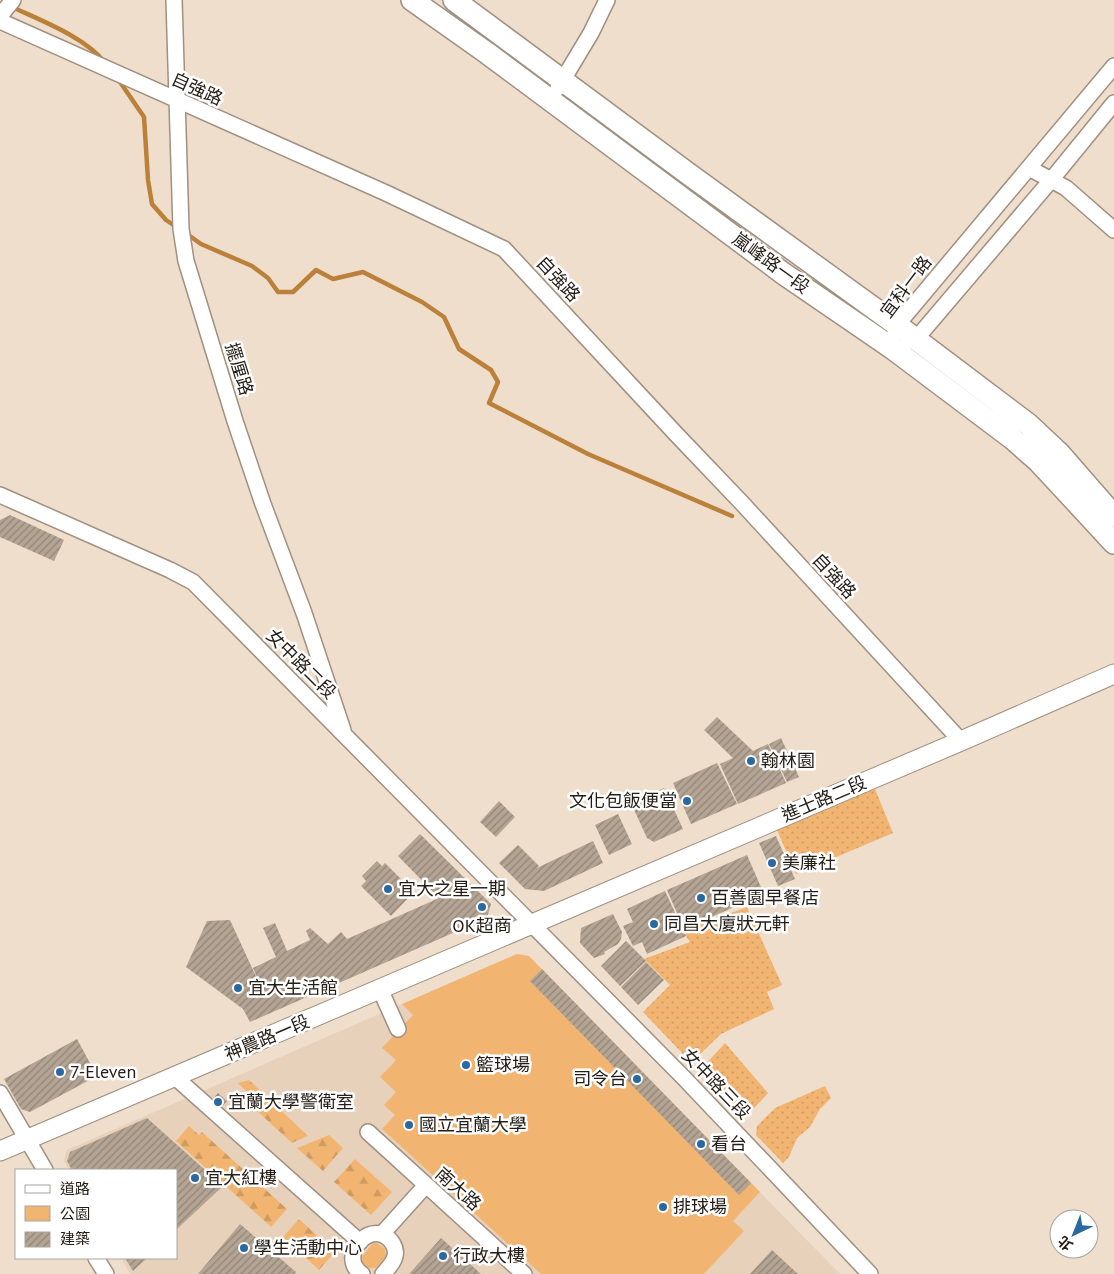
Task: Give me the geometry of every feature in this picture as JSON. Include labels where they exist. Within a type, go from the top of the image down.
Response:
[{"type":"main road","name":"嵐峰路一段","points":[[412,0],[487,53],[784,274],[892,348],[1026,449],[1114,543]]},
{"type":"main road","name":"嵐峰路一段","points":[[454,0],[916,339],[1043,436],[1114,516]]},
{"type":"street","points":[[0,16],[13,0]]},
{"type":"street","name":"擺厘路","points":[[174,0],[181,229],[186,261],[238,430],[263,504],[304,613],[344,734]]},
{"type":"street","points":[[549,100],[564,80],[591,33],[607,0]]},
{"type":"street","name":"自強路","points":[[0,21],[178,102],[386,193],[504,249],[961,741]]},
{"type":"street","name":"宜科一路","points":[[892,348],[897,325],[1114,66]]},
{"type":"street","name":"宜科一路","points":[[892,348],[916,339],[1114,103]]},
{"type":"street","points":[[1029,168],[1066,188],[1114,230]]},
{"type":"street","name":"女中路二段","points":[[0,494],[193,582],[533,923]]},
{"type":"street","name":"進士路二段","points":[[533,923],[1114,674]]},
{"type":"street","name":"神農路一段","points":[[0,1151],[533,923]]},
{"type":"street","name":"女中路三段","points":[[533,923],[684,1078],[870,1274]]},
{"type":"street","points":[[380,989],[398,1029]]},
{"type":"street","points":[[175,1077],[360,1242]]},
{"type":"street","points":[[0,1093],[44,1169]]},
{"type":"street","name":"南大路","points":[[368,1132],[524,1274]]},
{"type":"street","points":[[382,1234],[426,1185]]},
{"type":"street","points":[[362,1274],[353,1266],[352,1257],[354,1249],[372,1233],[382,1234],[395,1247],[394,1263],[383,1274]]},
{"type":"street","points":[[97,1259],[106,1274]]},
{"type":"shaded area","name":"國立宜蘭大學","points":[[517,954],[529,956],[840,1274],[130,1274],[122,1259],[178,1259],[178,1169],[68,1169],[64,1161],[67,1150]]},
{"type":"green space","points":[[875,789],[893,833],[796,874],[777,830]]},
{"type":"green space","points":[[747,907],[782,985],[767,992],[774,1009],[721,1034],[696,1058],[686,1057],[643,1012],[670,985],[644,959],[690,942],[683,931]]},
{"type":"green space","points":[[517,954],[529,956],[760,1192],[733,1221],[744,1231],[704,1274],[541,1274],[382,1129],[395,1115],[384,1105],[396,1092],[380,1077],[396,1060],[382,1048],[413,1015],[402,1004]]},
{"type":"green space","points":[[725,1043],[768,1093],[749,1114],[740,1113],[704,1077],[704,1066]]},
{"type":"green space","points":[[249,1080],[308,1136],[292,1143],[245,1100],[247,1092],[238,1083]]},
{"type":"green space","points":[[825,1086],[831,1098],[820,1109],[810,1127],[797,1138],[789,1157],[783,1163],[756,1135],[757,1126],[775,1108]]},
{"type":"green space","points":[[189,1126],[199,1135],[202,1132],[287,1209],[271,1227],[176,1141]]},
{"type":"green space","points":[[329,1135],[343,1148],[323,1171],[297,1148]]},
{"type":"green space","points":[[355,1159],[392,1192],[371,1215],[334,1182]]},
{"type":"green space","points":[[299,1219],[335,1252],[319,1270],[283,1237]]},
{"type":"green space","points":[[375,1243],[385,1249],[386,1257],[377,1267],[369,1268],[361,1258],[372,1244]]},
{"type":"building","points":[[10,515],[64,540],[54,561],[0,537],[0,520]]},
{"type":"building","name":"翰林園","points":[[717,717],[753,751],[768,744],[786,783],[738,804],[720,764],[733,758],[704,730]]},
{"type":"building","points":[[781,738],[799,777],[787,782],[769,744]]},
{"type":"building","points":[[717,763],[737,804],[691,824],[673,783]]},
{"type":"building","points":[[664,788],[683,829],[654,842],[647,838],[631,803]]},
{"type":"building","points":[[499,801],[515,817],[496,837],[480,822]]},
{"type":"building","points":[[618,814],[632,844],[609,855],[595,825]]},
{"type":"building","points":[[420,834],[491,904],[487,918],[250,1022],[243,1009],[186,967],[207,921],[230,920],[259,983],[253,968],[276,957],[263,928],[275,923],[287,951],[310,940],[306,931],[310,928],[328,944],[341,932],[347,939],[439,898],[398,856]]},
{"type":"building","points":[[776,836],[795,879],[778,886],[759,843]]},
{"type":"building","points":[[593,841],[603,863],[544,891],[525,889],[499,863],[518,845],[539,866],[537,868]]},
{"type":"building","points":[[747,855],[764,894],[684,929],[667,890]]},
{"type":"building","name":"宜大之星一期","points":[[377,861],[382,866],[385,863],[414,892],[391,916],[361,886],[366,881],[362,876]]},
{"type":"building","name":"同昌大廈狀元軒","points":[[665,891],[686,936],[647,954],[642,942],[633,946],[623,926],[633,922],[627,909]]},
{"type":"building","points":[[613,914],[622,932],[621,939],[618,944],[604,952],[605,954],[594,958],[580,943],[581,928]]},
{"type":"building","points":[[626,941],[646,961],[620,986],[601,966]]},
{"type":"building","points":[[646,962],[664,980],[638,1005],[621,987]]},
{"type":"building","points":[[542,969],[751,1183],[739,1195],[530,981]]},
{"type":"building","points":[[77,1039],[97,1076],[30,1112],[21,1109],[4,1079]]},
{"type":"building","name":"宜蘭大學警衛室","points":[[218,1093],[227,1101],[218,1111],[209,1103]]},
{"type":"building","name":"宜大紅樓","points":[[147,1118],[223,1186],[178,1228],[178,1169],[71,1169],[67,1161],[70,1152]]},
{"type":"building","name":"學生活動中心","points":[[240,1224],[296,1272],[294,1274],[198,1274]]},
{"type":"building","name":"行政大樓","points":[[441,1238],[481,1274],[409,1274]]},
{"type":"building","points":[[772,1250],[798,1274],[750,1274]]},
{"type":"building","points":[[126,1259],[146,1259],[133,1271]]},
{"type":"waterway","points":[[12,7],[75,38],[97,54],[105,63]]},
{"type":"waterway","points":[[118,79],[144,117],[148,180],[152,204],[166,220],[178,228]]},
{"type":"waterway","points":[[187,234],[201,244],[252,266],[268,278],[278,292],[293,292],[316,270],[333,279],[363,272],[422,302],[444,317],[459,349],[491,370],[498,382],[489,403],[588,454],[732,516]]},
{"type":"place","name":"翰林園","points":[[751,761]]},
{"type":"place","name":"文化包飯便當","points":[[687,801]]},
{"type":"place","name":"美廉社","points":[[772,863]]},
{"type":"place","name":"宜大之星一期","points":[[388,889]]},
{"type":"place","name":"百善園早餐店","points":[[701,898]]},
{"type":"place","name":"OK超商","points":[[482,907]]},
{"type":"place","name":"同昌大廈狀元軒","points":[[654,924]]},
{"type":"place","name":"宜大生活館","points":[[238,988]]},
{"type":"place","name":"籃球場","points":[[466,1065]]},
{"type":"place","name":"7-Eleven","points":[[60,1072]]},
{"type":"place","name":"司令台","points":[[637,1079]]},
{"type":"place","name":"宜蘭大學警衛室","points":[[218,1102]]},
{"type":"place","name":"國立宜蘭大學","points":[[409,1125]]},
{"type":"place","name":"看台","points":[[701,1144]]},
{"type":"place","name":"宜大紅樓","points":[[195,1178]]},
{"type":"place","name":"排球場","points":[[663,1207]]},
{"type":"place","name":"學生活動中心","points":[[244,1248]]},
{"type":"place","name":"行政大樓","points":[[443,1256]]}]
